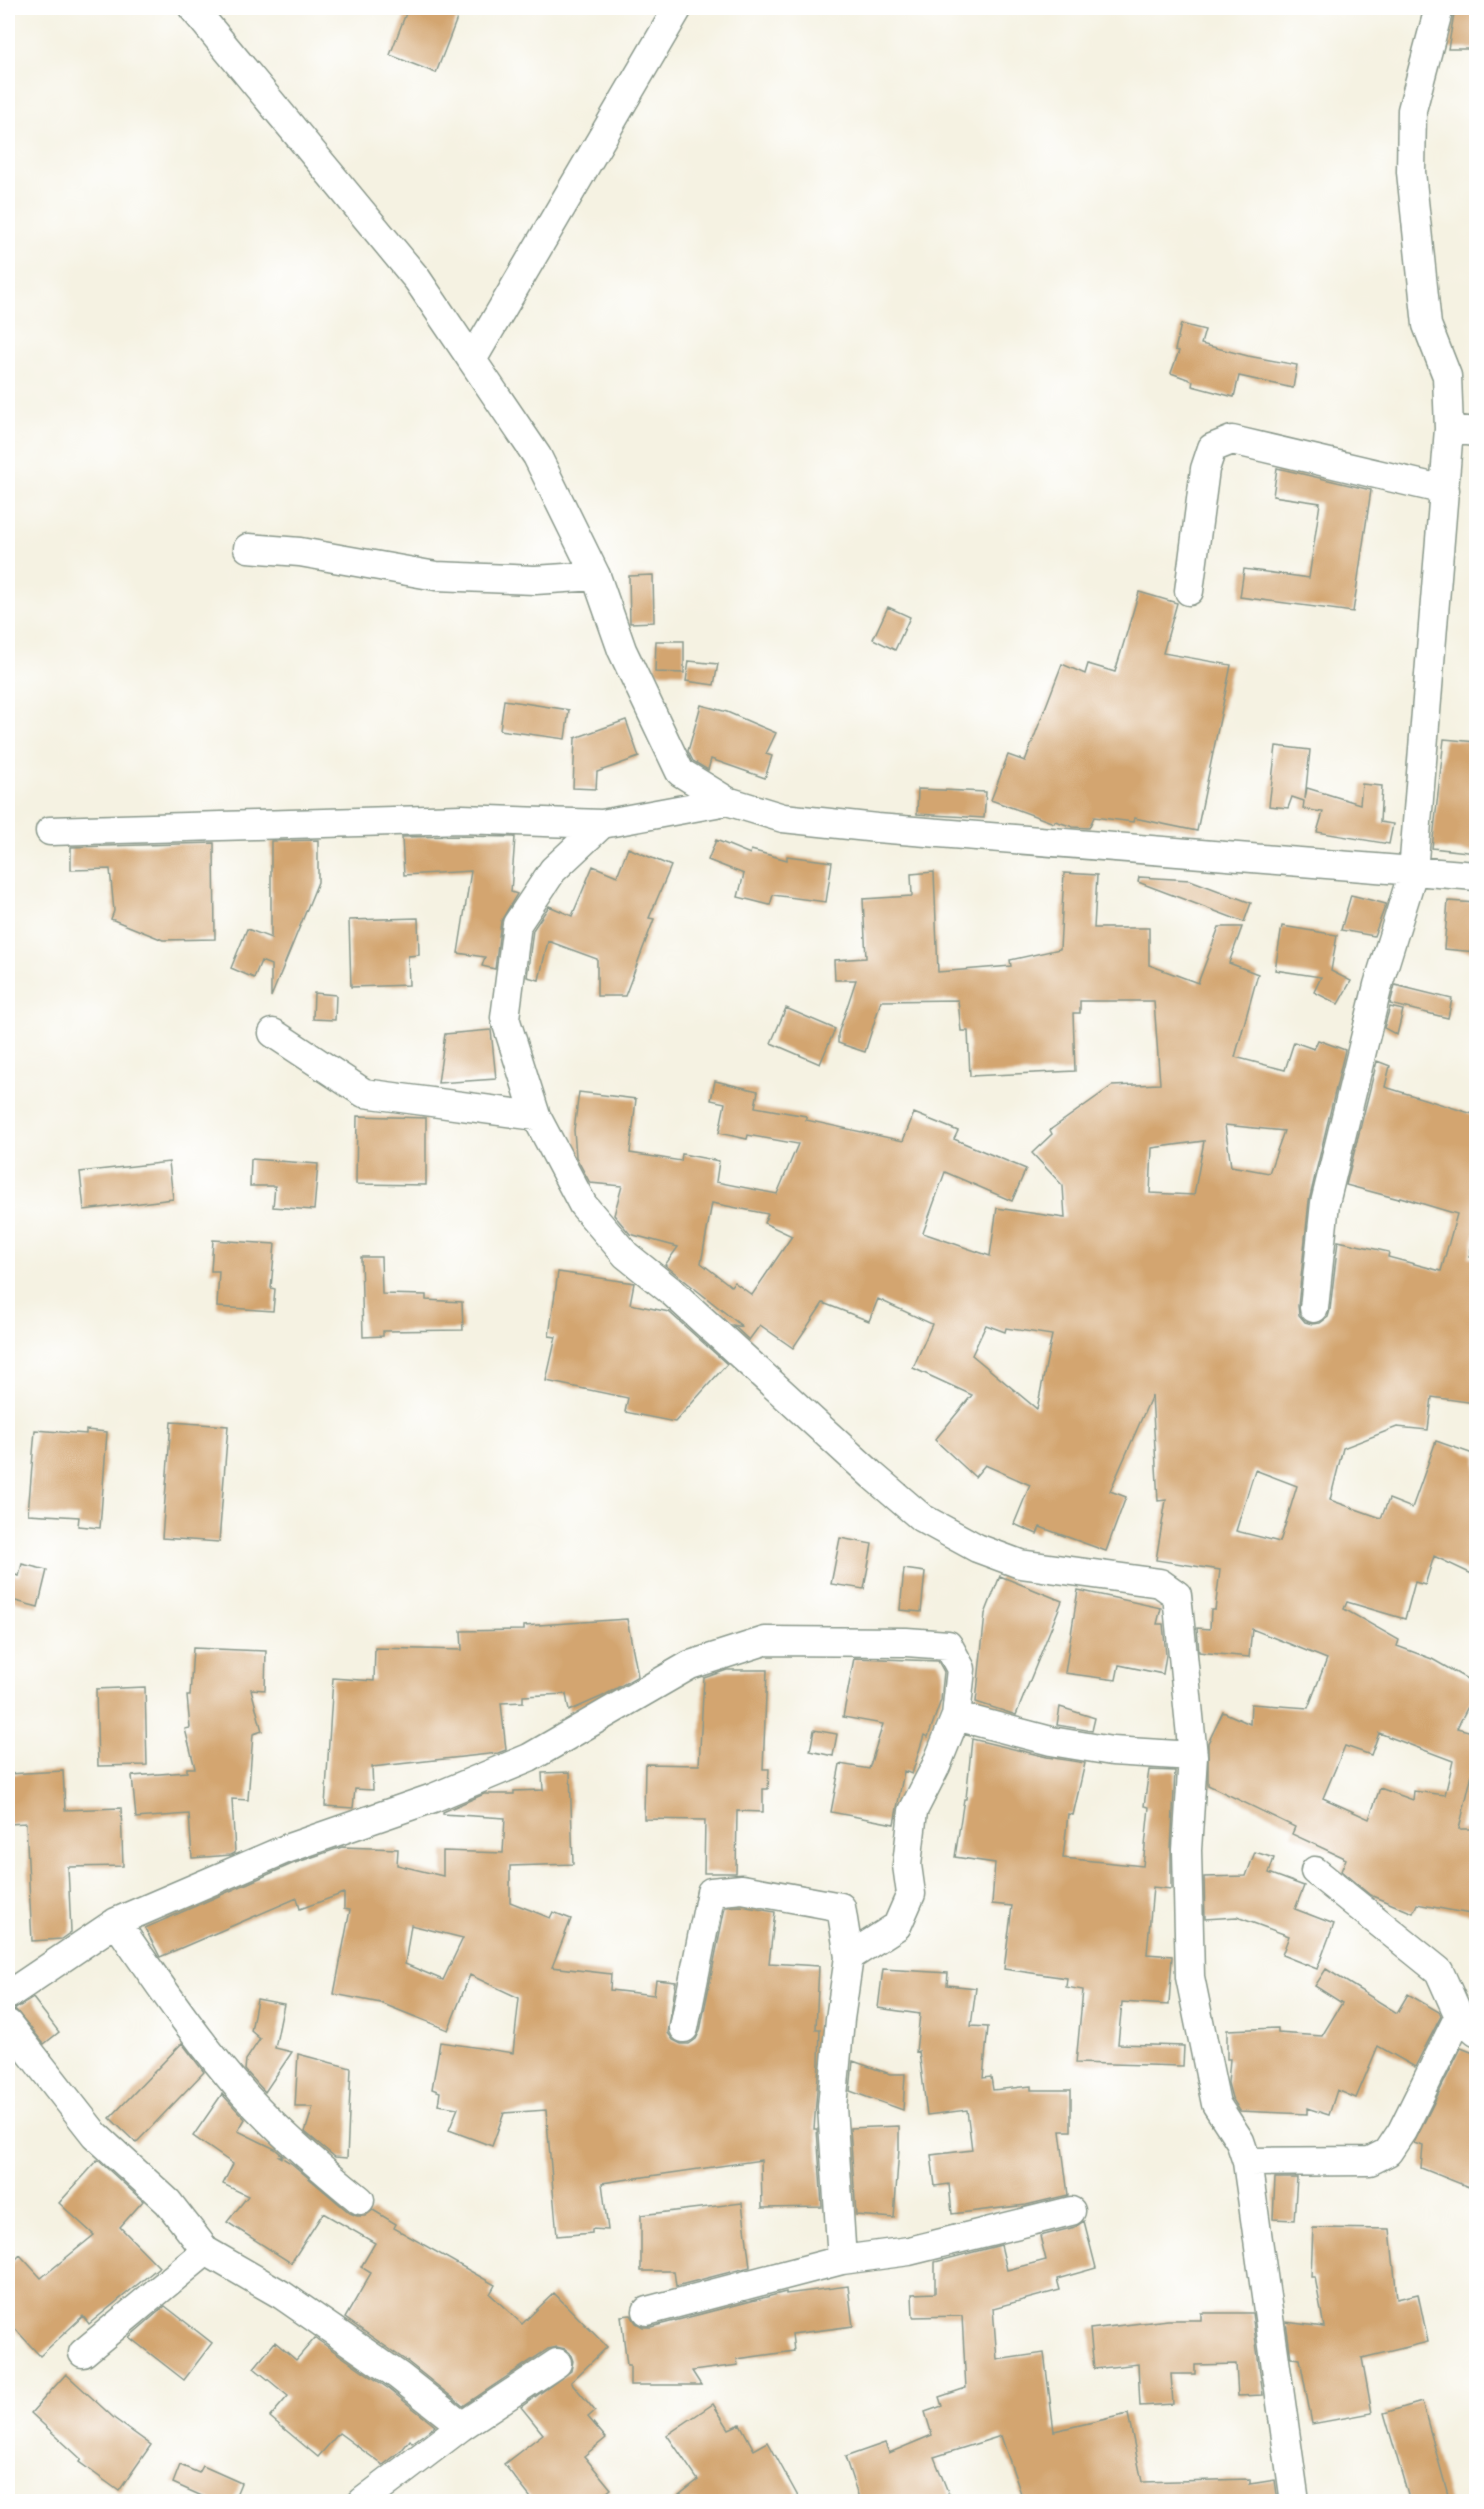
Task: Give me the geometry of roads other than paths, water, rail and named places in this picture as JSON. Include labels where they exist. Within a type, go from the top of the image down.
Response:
[{"type":"street","points":[[194,8],[417,279],[537,456],[596,576],[622,650],[680,772],[727,801],[783,818],[877,828],[1476,876]]},
{"type":"street","points":[[472,360],[678,8]]},
{"type":"street","points":[[1314,1308],[1325,1203],[1378,985],[1413,872],[1445,490],[1463,430],[1448,376],[1427,325],[1411,172],[1412,110],[1439,8]]},
{"type":"street","points":[[1189,591],[1205,469],[1212,448],[1232,440],[1445,490]]},
{"type":"street","points":[[248,548],[300,552],[436,576],[535,580],[596,576]]},
{"type":"street","points":[[50,831],[462,819],[602,824],[727,801]]},
{"type":"street","points":[[602,824],[553,870],[516,924],[505,1018],[536,1116],[583,1205],[626,1255],[672,1292],[922,1518],[976,1548],[1020,1564],[1160,1583],[1177,1595],[1192,1756],[1187,1851],[1190,1977],[1216,2104],[1240,2141],[1247,2162],[1295,2502]]},
{"type":"street","points":[[273,1033],[364,1093],[536,1116]]},
{"type":"street","points":[[8,1995],[116,1922],[286,1849],[433,1798],[529,1758],[690,1665],[765,1641],[906,1642],[948,1645],[961,1669],[957,1716],[936,1766],[913,1811],[907,1865],[911,1894],[897,1926],[849,1957]]},
{"type":"street","points":[[957,1716],[1051,1741],[1112,1751],[1192,1756]]},
{"type":"street","points":[[1247,2162],[1370,2161],[1388,2152],[1467,2023],[1439,1971],[1315,1871]]},
{"type":"street","points":[[684,2028],[711,1892],[742,1889],[841,1907],[849,1957],[832,2108],[842,2260]]},
{"type":"street","points":[[116,1922],[173,2005],[245,2094],[308,2158],[360,2200]]},
{"type":"street","points":[[8,2024],[95,2135],[168,2202],[206,2251],[282,2295],[399,2376],[462,2426]]},
{"type":"street","points":[[647,2311],[842,2260],[909,2251],[1071,2211]]},
{"type":"street","points":[[82,2354],[206,2251]]},
{"type":"street","points":[[362,2502],[462,2426],[557,2363]]}]
